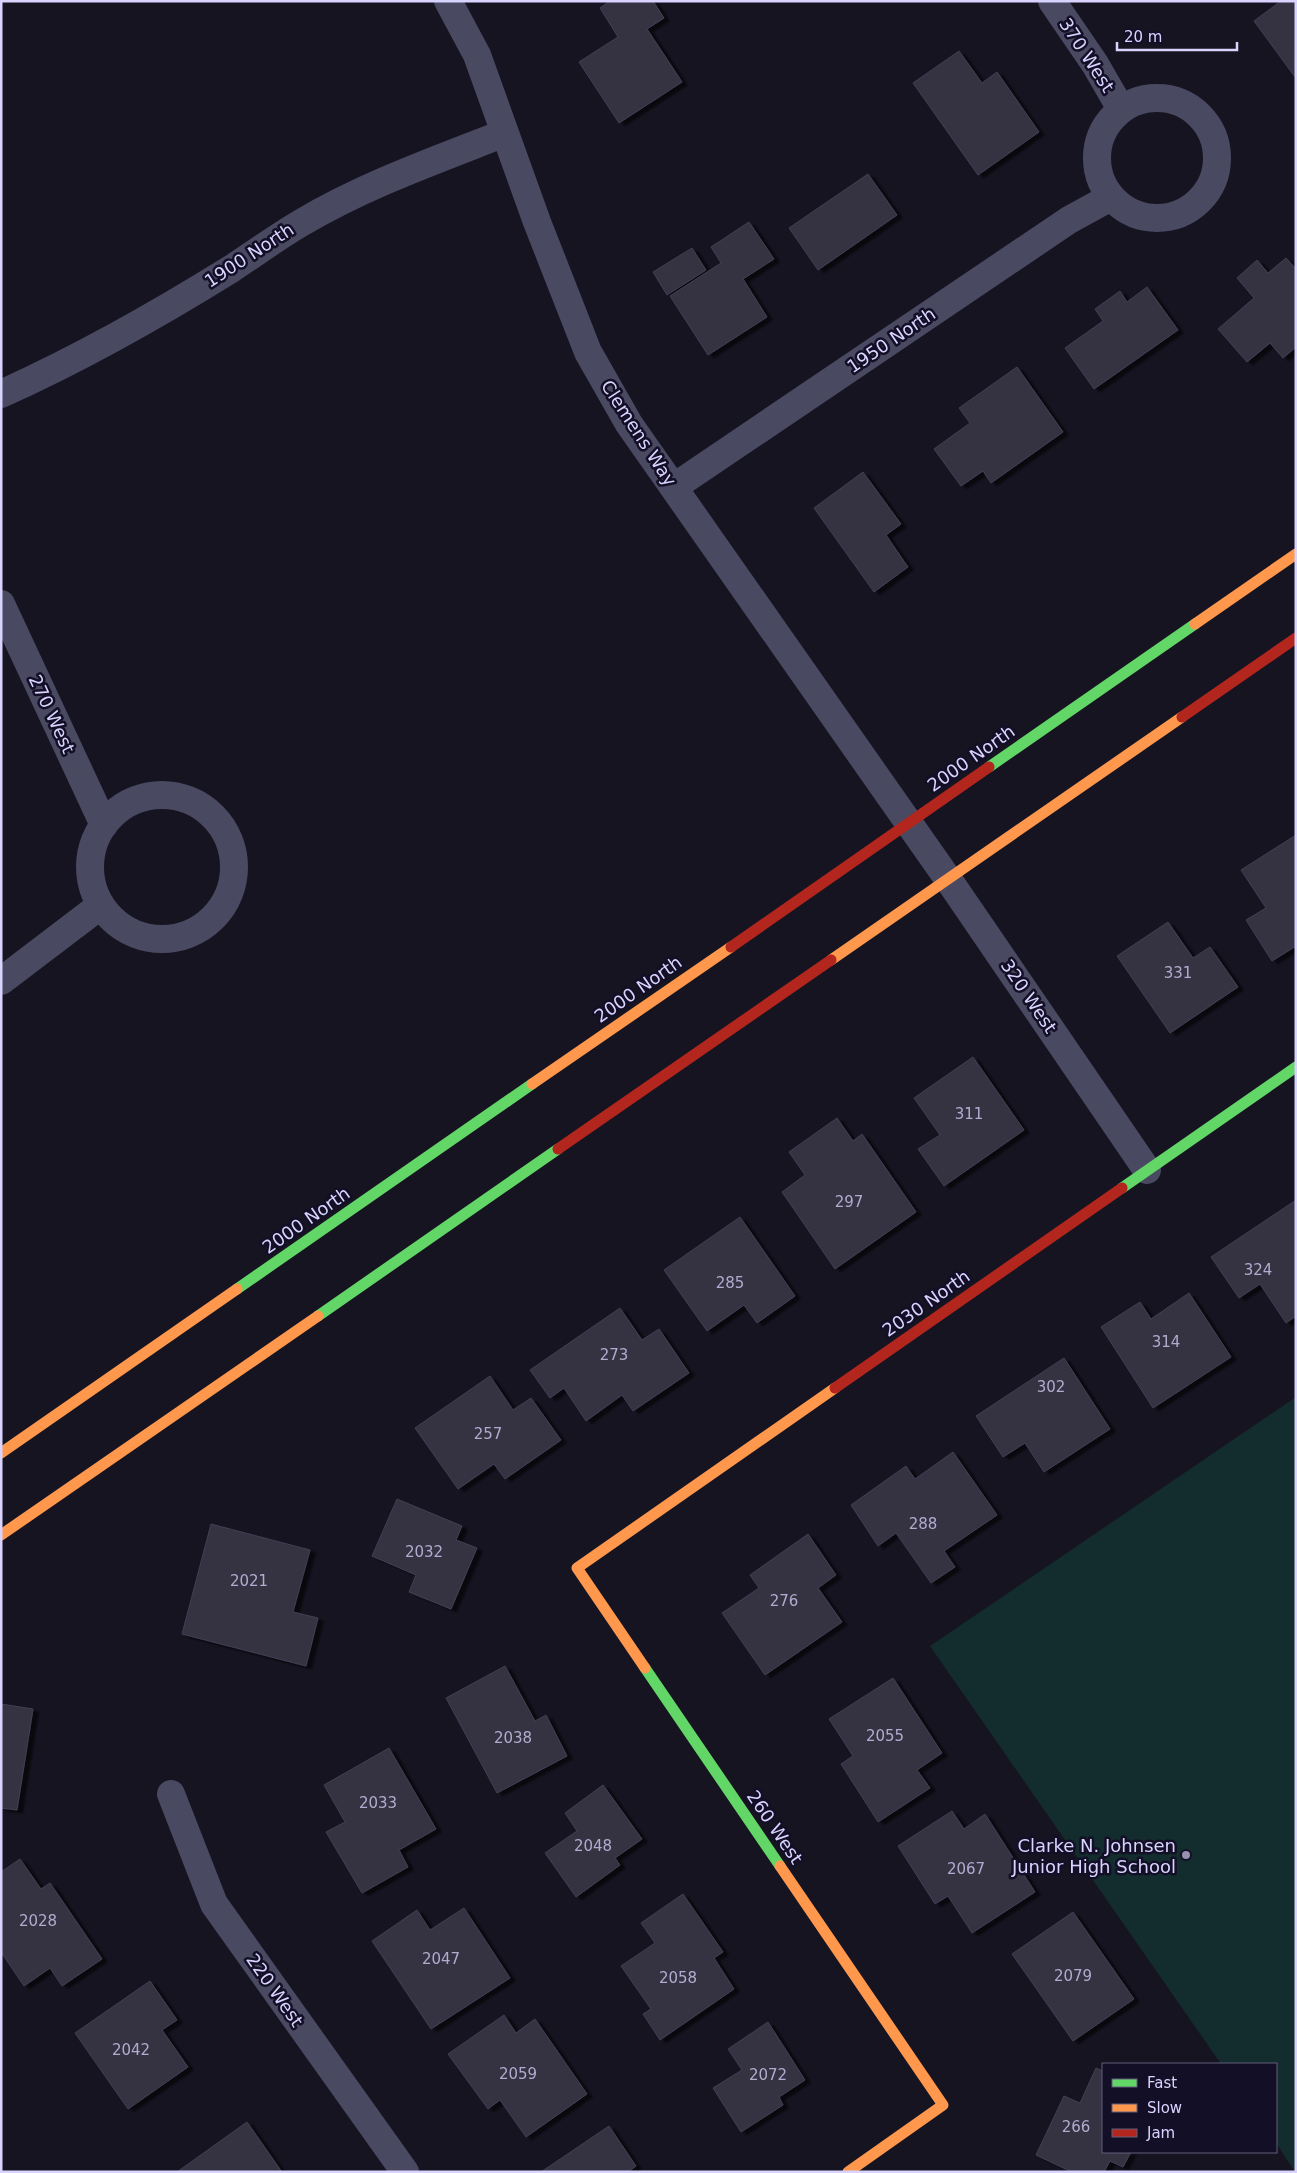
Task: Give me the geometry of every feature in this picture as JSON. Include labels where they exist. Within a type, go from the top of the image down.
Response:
[{"type":"street","name":"Clemens Way","points":[[448,1],[477,55],[537,222],[588,352],[629,424],[909,822]]},
{"type":"street","name":"370 West","points":[[1052,1],[1096,64],[1121,109]]},
{"type":"street","points":[[1152,98],[1168,99],[1184,104],[1197,113],[1211,133],[1217,156],[1215,172],[1209,187],[1199,200],[1186,210],[1170,216],[1154,218],[1138,215],[1123,207],[1111,196],[1102,183],[1097,151],[1101,135],[1109,121],[1121,109],[1136,101],[1152,98]]},
{"type":"street","name":"1900 North","points":[[1,394],[54,370],[138,324],[232,268],[300,223],[384,181],[505,133]]},
{"type":"street","name":"1950 North","points":[[674,487],[1069,220],[1111,196]]},
{"type":"street","name":"2000 North","points":[[1,1453],[1296,554]]},
{"type":"street","name":"270 West","points":[[1,604],[104,825]]},
{"type":"street","points":[[1,1535],[1296,638]]},
{"type":"street","points":[[163,795],[186,799],[206,809],[222,826],[232,847],[234,869],[230,892],[219,912],[202,928],[181,937],[158,939],[136,934],[116,922],[101,905],[92,886],[90,864],[94,844],[104,825],[120,809],[140,798],[163,795]]},
{"type":"street","name":"320 West","points":[[909,822],[1147,1170]]},
{"type":"street","points":[[1,981],[101,905]]},
{"type":"street","name":"2030 North","points":[[577,1568],[1296,1067]]},
{"type":"street","name":"260 West","points":[[577,1568],[943,2105],[848,2172]]},
{"type":"street","name":"220 West","points":[[171,1794],[214,1904],[404,2172]]},
{"type":"green space","name":"Clarke N. Johnsen Junior High School","points":[[1296,1397],[1296,2172],[1277,2145],[1277,2063],[1220,2063],[930,1646]]},
{"type":"building","points":[[610,1],[653,1],[664,18],[647,29],[682,82],[619,123],[579,62],[618,37],[600,8]]},
{"type":"building","points":[[1281,1],[1296,1],[1295,77],[1254,21]]},
{"type":"building","points":[[959,51],[982,83],[997,72],[1039,132],[978,175],[913,83]]},
{"type":"building","points":[[868,174],[897,215],[818,270],[789,228]]},
{"type":"building","points":[[749,222],[774,259],[743,279],[767,317],[708,355],[670,296],[721,263],[711,247]]},
{"type":"building","points":[[692,248],[706,270],[667,295],[653,272]]},
{"type":"building","points":[[1286,258],[1296,269],[1296,347],[1283,358],[1270,343],[1247,362],[1218,329],[1254,298],[1237,278],[1257,260],[1268,273]]},
{"type":"building","points":[[1147,287],[1178,330],[1094,389],[1065,348],[1103,321],[1095,309],[1120,291],[1127,302]]},
{"type":"building","points":[[1017,367],[1063,432],[991,483],[983,471],[961,486],[934,449],[970,423],[959,408]]},
{"type":"building","points":[[863,472],[901,524],[886,535],[908,567],[874,592],[814,508]]},
{"type":"building","points":[[1296,835],[1296,946],[1272,961],[1246,920],[1266,908],[1241,870]]},
{"type":"building","points":[[1168,922],[1193,958],[1210,947],[1238,987],[1170,1033],[1117,956]]},
{"type":"building","points":[[973,1057],[1024,1130],[944,1186],[918,1149],[940,1135],[914,1098]]},
{"type":"building","points":[[837,1118],[853,1141],[862,1134],[916,1212],[835,1269],[782,1192],[805,1175],[789,1152]]},
{"type":"building","points":[[1296,1200],[1296,1316],[1286,1323],[1260,1284],[1239,1298],[1211,1257]]},
{"type":"building","points":[[740,1217],[795,1296],[757,1323],[744,1305],[707,1331],[664,1270]]},
{"type":"building","points":[[1189,1293],[1231,1357],[1153,1408],[1101,1327],[1140,1302],[1151,1319]]},
{"type":"building","points":[[620,1308],[642,1340],[659,1329],[689,1373],[633,1411],[622,1395],[586,1421],[564,1388],[550,1398],[530,1370]]},
{"type":"building","points":[[1064,1358],[1110,1429],[1044,1472],[1025,1443],[1003,1457],[976,1416]]},
{"type":"building","points":[[490,1376],[513,1410],[531,1398],[561,1440],[505,1479],[494,1464],[458,1489],[415,1428]]},
{"type":"building","points":[[953,1452],[997,1515],[944,1551],[955,1567],[931,1583],[896,1533],[878,1546],[851,1505],[906,1466],[915,1479]]},
{"type":"building","points":[[397,1499],[462,1526],[456,1540],[477,1548],[451,1609],[409,1592],[416,1575],[372,1556]]},
{"type":"building","points":[[211,1524],[310,1550],[293,1612],[318,1618],[306,1666],[182,1634]]},
{"type":"building","points":[[808,1534],[836,1575],[818,1588],[842,1622],[765,1675],[722,1613],[759,1588],[750,1575]]},
{"type":"building","points":[[505,1666],[535,1721],[546,1715],[567,1756],[497,1793],[446,1698]]},
{"type":"building","points":[[893,1678],[942,1753],[917,1770],[930,1788],[878,1822],[841,1764],[853,1756],[829,1719]]},
{"type":"building","points":[[1,1704],[33,1709],[17,1810],[1,1808]]},
{"type":"building","points":[[389,1748],[436,1829],[399,1850],[408,1867],[362,1893],[326,1832],[345,1822],[324,1785]]},
{"type":"building","points":[[603,1785],[642,1839],[615,1858],[620,1865],[576,1897],[545,1853],[577,1831],[565,1813]]},
{"type":"building","points":[[952,1811],[964,1829],[985,1814],[1035,1892],[972,1933],[948,1896],[935,1904],[898,1846]]},
{"type":"building","points":[[20,1859],[41,1889],[50,1883],[102,1959],[62,1986],[50,1968],[24,1986],[1,1952],[1,1872]]},
{"type":"building","points":[[683,1894],[723,1952],[714,1958],[734,1989],[660,2040],[643,2014],[651,2009],[621,1966],[655,1943],[641,1923]]},
{"type":"building","points":[[464,1908],[510,1978],[431,2029],[372,1941],[417,1910],[430,1930]]},
{"type":"building","points":[[1073,1912],[1134,1999],[1073,2041],[1012,1954]]},
{"type":"building","points":[[150,1981],[177,2020],[162,2030],[188,2067],[128,2109],[75,2033]]},
{"type":"building","points":[[504,2015],[516,2033],[535,2019],[587,2094],[526,2137],[500,2100],[488,2109],[448,2054]]},
{"type":"building","points":[[768,2022],[805,2080],[779,2097],[783,2105],[741,2132],[713,2088],[742,2070],[728,2049]]},
{"type":"building","points":[[1096,2068],[1102,2071],[1102,2153],[1130,2153],[1123,2167],[1110,2161],[1104,2172],[1072,2172],[1036,2155],[1064,2096],[1080,2103]]},
{"type":"building","points":[[247,2122],[282,2172],[177,2172]]},
{"type":"building","points":[[609,2126],[636,2166],[628,2172],[541,2172]]},
{"type":"traffic: fast","points":[[989,767],[1195,624]]},
{"type":"traffic: fast","points":[[1122,1188],[1296,1067]]},
{"type":"traffic: fast","points":[[237,1289],[532,1084]]},
{"type":"traffic: fast","points":[[318,1316],[558,1149]]},
{"type":"traffic: fast","points":[[645,1668],[780,1866]]},
{"type":"traffic: slow","points":[[1195,624],[1296,554]]},
{"type":"traffic: slow","points":[[831,960],[1182,717]]},
{"type":"traffic: slow","points":[[532,1084],[731,947]]},
{"type":"traffic: slow","points":[[1,1453],[237,1289]]},
{"type":"traffic: slow","points":[[1,1535],[318,1316]]},
{"type":"traffic: slow","points":[[645,1668],[577,1568],[835,1388]]},
{"type":"traffic: slow","points":[[780,1866],[943,2105],[848,2172]]},
{"type":"traffic: jam","points":[[1182,717],[1296,638]]},
{"type":"traffic: jam","points":[[731,947],[989,767]]},
{"type":"traffic: jam","points":[[558,1149],[831,960]]},
{"type":"traffic: jam","points":[[835,1388],[1122,1188]]},
{"type":"place","name":"Clarke N. Johnsen Junior High School","points":[[1186,1855]]}]
